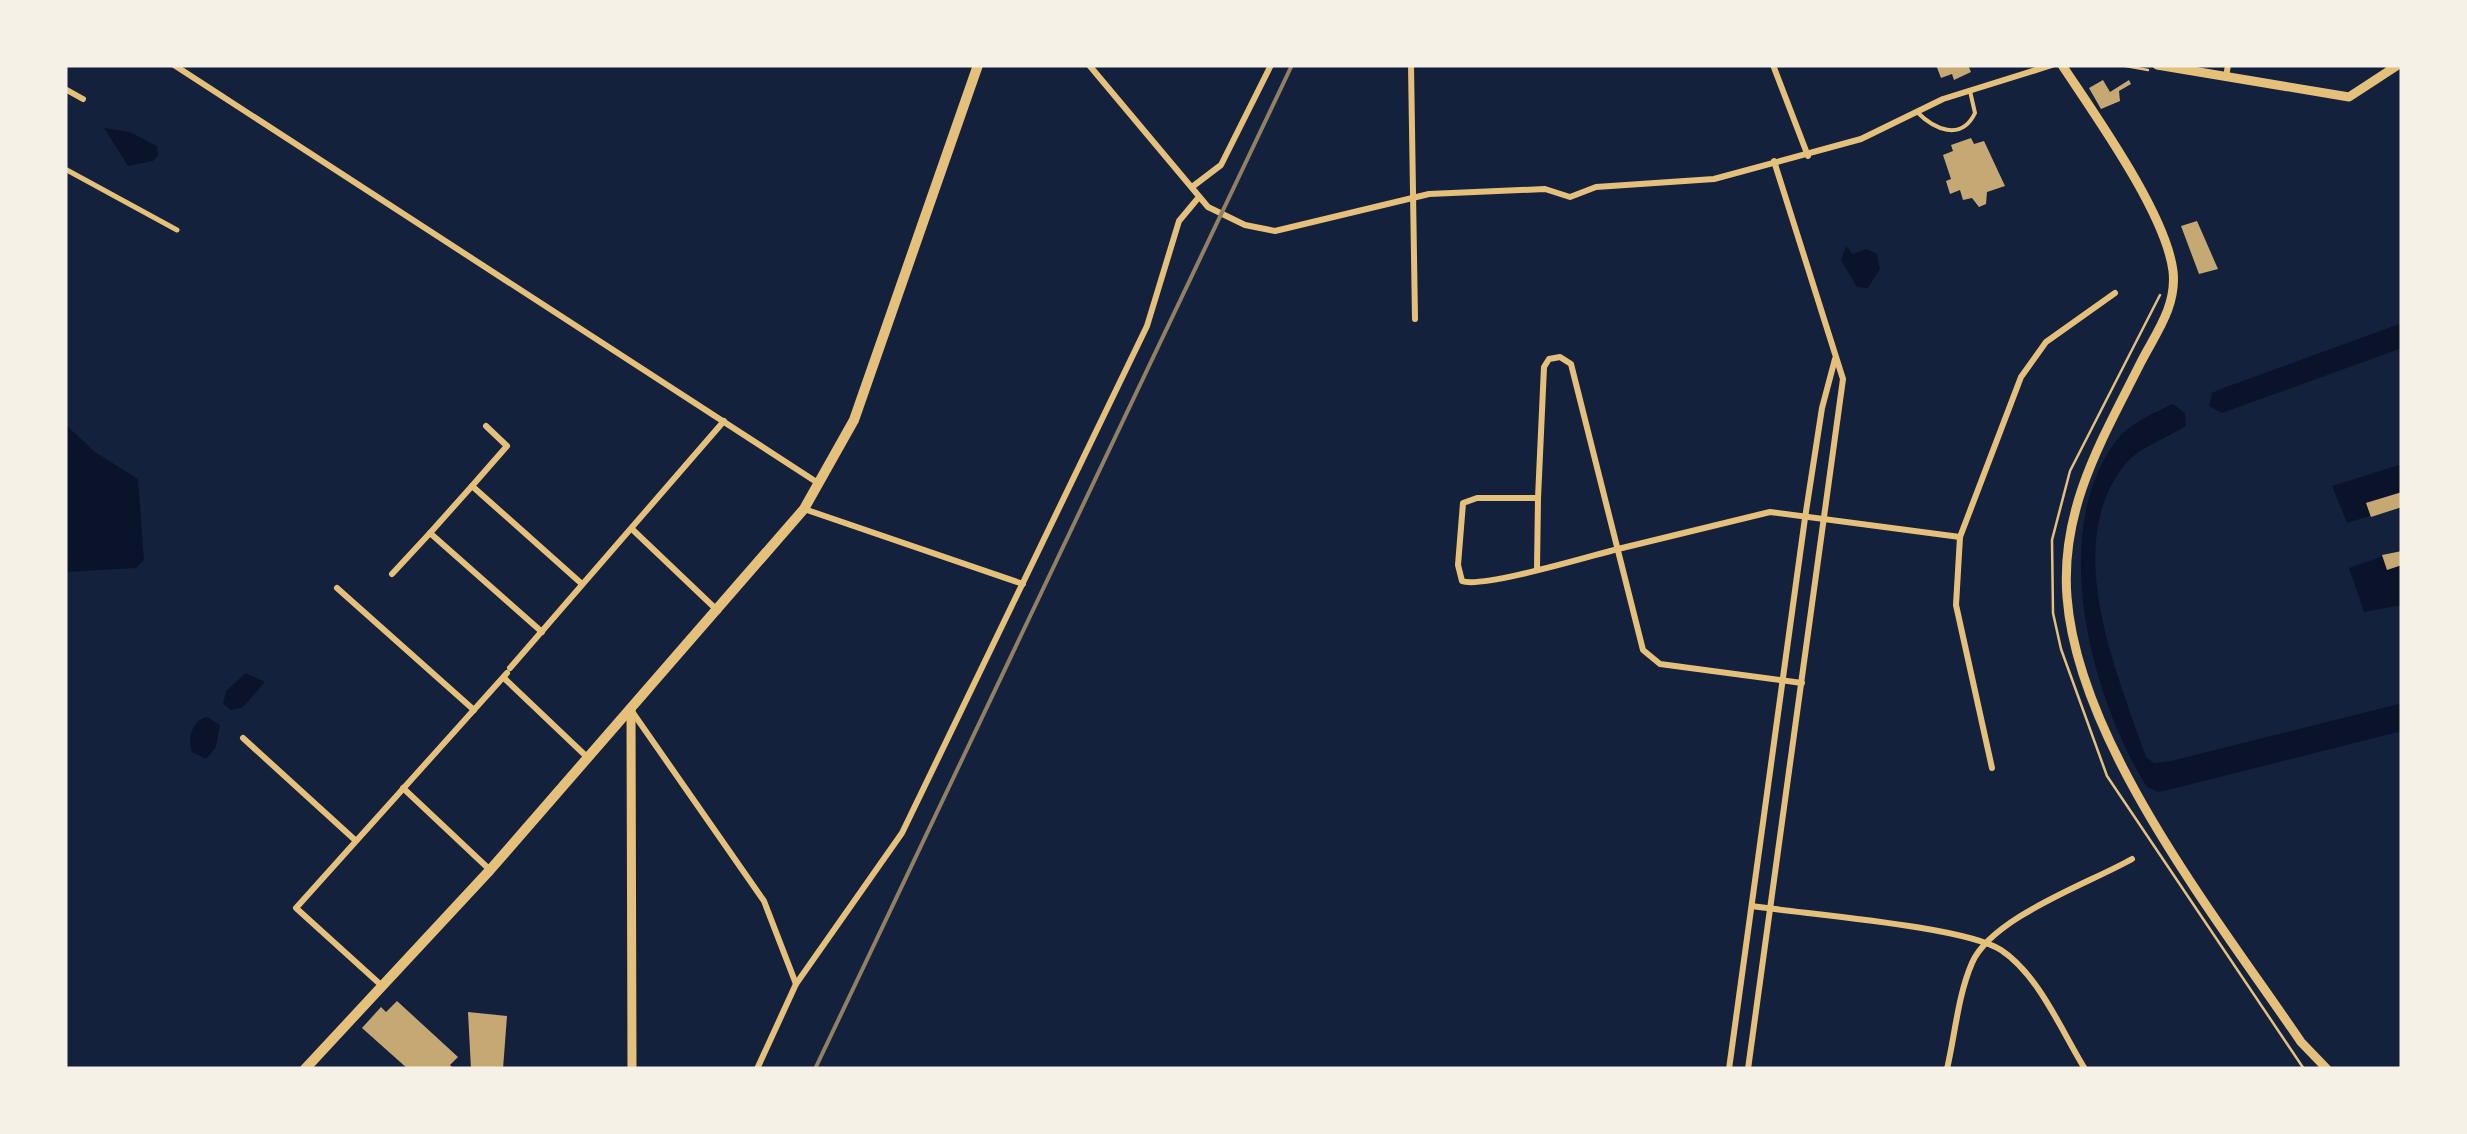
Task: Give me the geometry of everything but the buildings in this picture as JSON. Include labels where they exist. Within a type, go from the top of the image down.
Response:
[{"type":"main road","points":[[305,1069],[490,870],[804,509],[854,420],[978,65]]},
{"type":"street","points":[[174,65],[819,484]]},
{"type":"street","points":[[1088,65],[1200,197],[1226,218],[1274,231],[1416,197],[1545,189],[1570,196],[1596,187],[1714,179],[1861,139],[1970,91],[2052,65]]},
{"type":"street","points":[[1192,187],[1221,165],[1271,65]]},
{"type":"street","points":[[1411,65],[1415,319]]},
{"type":"street","points":[[1772,65],[1808,156]]},
{"type":"street","points":[[2062,65],[2161,227],[2172,270],[2165,317],[2090,464],[2075,504],[2066,546],[2067,600],[2081,665],[2105,736],[2152,820],[2301,1042],[2327,1069]]},
{"type":"street","points":[[2157,65],[2343,96],[2360,92],[2398,65]]},
{"type":"street","points":[[2226,76],[2228,65]]},
{"type":"street","points":[[65,89],[83,99]]},
{"type":"street","points":[[1748,1069],[1843,390],[1836,353],[1774,161]]},
{"type":"street","points":[[65,170],[177,230]]},
{"type":"street","points":[[756,1069],[796,984],[902,833],[1147,326],[1179,221],[1200,197]]},
{"type":"street","points":[[1992,768],[1956,606],[1960,537],[2022,377],[2046,342],[2115,294]]},
{"type":"street","points":[[1729,1069],[1805,518],[1836,353]]},
{"type":"street","points":[[1537,569],[1544,367],[1549,359],[1560,357],[1571,364],[1643,650],[1652,662],[1802,683]]},
{"type":"street","points":[[381,985],[296,908],[633,530],[724,420]]},
{"type":"street","points":[[392,574],[508,446],[486,426]]},
{"type":"street","points":[[472,486],[582,584]]},
{"type":"street","points":[[1538,498],[1477,498],[1463,503],[1458,565],[1462,582],[1471,585],[1770,512],[1960,537]]},
{"type":"street","points":[[804,509],[1023,584]]},
{"type":"street","points":[[633,530],[718,612]]},
{"type":"street","points":[[430,532],[542,632]]},
{"type":"street","points":[[337,588],[474,710]]},
{"type":"street","points":[[507,673],[586,757]]},
{"type":"street","points":[[631,709],[764,901],[796,984]]},
{"type":"street","points":[[631,709],[632,1069]]},
{"type":"street","points":[[243,738],[356,840]]},
{"type":"street","points":[[403,788],[490,870]]},
{"type":"street","points":[[1948,1069],[1970,966],[1987,943],[2054,897],[2132,859]]},
{"type":"street","points":[[1752,906],[1987,943],[2026,974],[2086,1069]]},
{"type":"lane","points":[[1917,112],[1934,128],[1952,131],[1964,127],[1975,113],[1970,91]]},
{"type":"path","points":[[2161,291],[2059,502],[2050,575],[2053,614],[2084,720],[2107,776],[2304,1069]]},
{"type":"water","points":[[104,128],[130,132],[157,146],[158,155],[153,161],[128,166]]},
{"type":"water","points":[[1846,246],[1853,254],[1866,249],[1877,254],[1880,269],[1868,288],[1857,287],[1841,260]]},
{"type":"water","points":[[2402,323],[2402,348],[2222,413],[2209,406],[2212,393],[2218,390]]},
{"type":"water","points":[[2173,404],[2185,413],[2186,426],[2143,449],[2122,468],[2105,501],[2096,536],[2101,613],[2146,757],[2154,763],[2171,761],[2402,703],[2402,731],[2168,790],[2158,792],[2147,787],[2127,750],[2094,661],[2084,612],[2081,564],[2085,517],[2097,474],[2125,431]]},
{"type":"water","points":[[65,424],[95,452],[138,479],[144,560],[136,568],[65,572]]},
{"type":"water","points":[[2402,464],[2402,492],[2366,502],[2370,516],[2347,523],[2332,486]]},
{"type":"water","points":[[2383,556],[2402,565],[2402,605],[2364,612],[2349,568]]},
{"type":"water","points":[[246,673],[265,682],[243,707],[231,710],[223,704],[226,691]]},
{"type":"water","points":[[207,717],[220,725],[216,747],[206,759],[192,752],[190,741],[194,726]]},
{"type":"railway","points":[[815,1069],[1292,65]]}]
